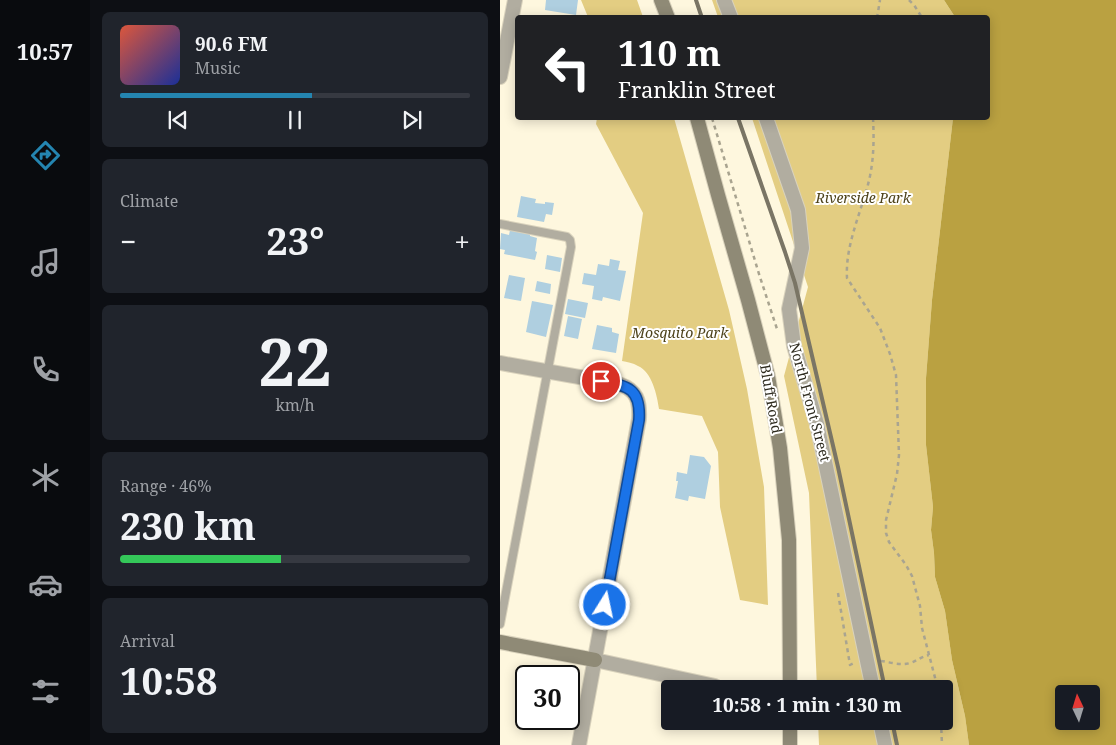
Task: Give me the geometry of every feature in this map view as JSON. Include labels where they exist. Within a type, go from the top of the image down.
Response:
[{"type":"main road","points":[[661,0],[667,15]]},
{"type":"main road","name":"Bluff Road","points":[[698,120],[768,376],[780,448],[789,540],[790,680]]},
{"type":"main road","points":[[500,642],[595,660]]},
{"type":"main road","points":[[790,730],[790,745]]},
{"type":"street","points":[[500,77],[515,0]]},
{"type":"street","points":[[724,0],[730,15]]},
{"type":"street","name":"North Front Street","points":[[767,120],[798,210],[802,248],[789,310],[794,346],[817,424],[871,680]]},
{"type":"street","points":[[500,363],[626,386],[636,396],[640,410],[579,745]]},
{"type":"street","points":[[595,660],[687,680]]},
{"type":"street","points":[[882,730],[885,745]]},
{"type":"lane","points":[[500,224],[567,237],[570,240],[571,247],[500,624]]},
{"type":"path","points":[[877,15],[879,0]]},
{"type":"path","points":[[909,0],[920,15]]},
{"type":"path","points":[[713,120],[777,332]]},
{"type":"path","points":[[873,120],[873,159],[870,178],[850,246],[847,278],[880,328],[896,375],[899,455],[896,482],[886,520],[886,533],[889,542],[912,576],[920,606],[922,628],[936,680]]},
{"type":"path","points":[[837,588],[850,664],[867,658],[900,665],[908,664],[929,655]]},
{"type":"path","points":[[941,730],[942,745]]},
{"type":"green space","points":[[581,0],[637,0],[642,15],[587,15]]},
{"type":"green space","points":[[712,0],[944,0],[954,15],[717,15]]},
{"type":"green space","name":"Mosquito Park","points":[[597,120],[675,120],[729,310],[747,389],[764,487],[768,605],[740,600],[720,507],[718,452],[702,416],[659,409],[655,391],[647,373],[636,365],[622,361],[643,213],[596,124]]},
{"type":"green space","name":"Riverside Park","points":[[753,120],[953,120],[932,300],[926,378],[926,445],[933,507],[931,530],[935,577],[945,611],[952,660],[965,716],[969,745],[819,745],[818,730],[953,730],[953,680],[817,680],[809,493],[784,376],[808,287]]},
{"type":"shaded area","points":[[944,0],[1116,0],[1116,745],[969,745],[965,716],[952,660],[945,611],[935,577],[931,530],[933,507],[926,445],[926,378],[932,300],[953,120],[990,120],[990,15],[954,15]]},
{"type":"building","points":[[546,0],[578,0],[576,15],[545,10]]},
{"type":"building","points":[[521,196],[536,199],[535,203],[554,203],[552,215],[546,214],[544,222],[517,217]]},
{"type":"building","points":[[510,230],[530,234],[530,236],[537,238],[535,260],[504,254],[505,250],[500,249],[501,233],[509,235]]},
{"type":"building","points":[[547,255],[562,258],[560,272],[545,269]]},
{"type":"building","points":[[610,259],[620,261],[618,270],[626,271],[620,301],[603,297],[602,301],[592,299],[594,286],[582,284],[584,273],[596,275],[598,264],[609,266]]},
{"type":"building","points":[[509,275],[525,278],[521,301],[504,298]]},
{"type":"building","points":[[537,281],[551,284],[550,294],[535,291]]},
{"type":"building","points":[[568,299],[588,303],[585,318],[565,314]]},
{"type":"building","points":[[532,301],[553,305],[546,337],[526,332]]},
{"type":"building","points":[[568,316],[582,319],[578,339],[564,336]]},
{"type":"building","points":[[597,325],[612,328],[612,332],[619,334],[616,353],[592,349]]},
{"type":"building","points":[[690,455],[704,457],[711,466],[705,499],[689,496],[688,501],[675,498],[678,481],[676,481],[677,472],[687,474]]},
{"type":"railway","points":[[696,0],[701,15]]},
{"type":"railway","points":[[739,120],[795,283],[838,467],[883,680]]},
{"type":"railway","points":[[894,730],[897,745]]},
{"type":"route","points":[[601,381],[626,386],[632,390],[640,410],[605,605]]}]
